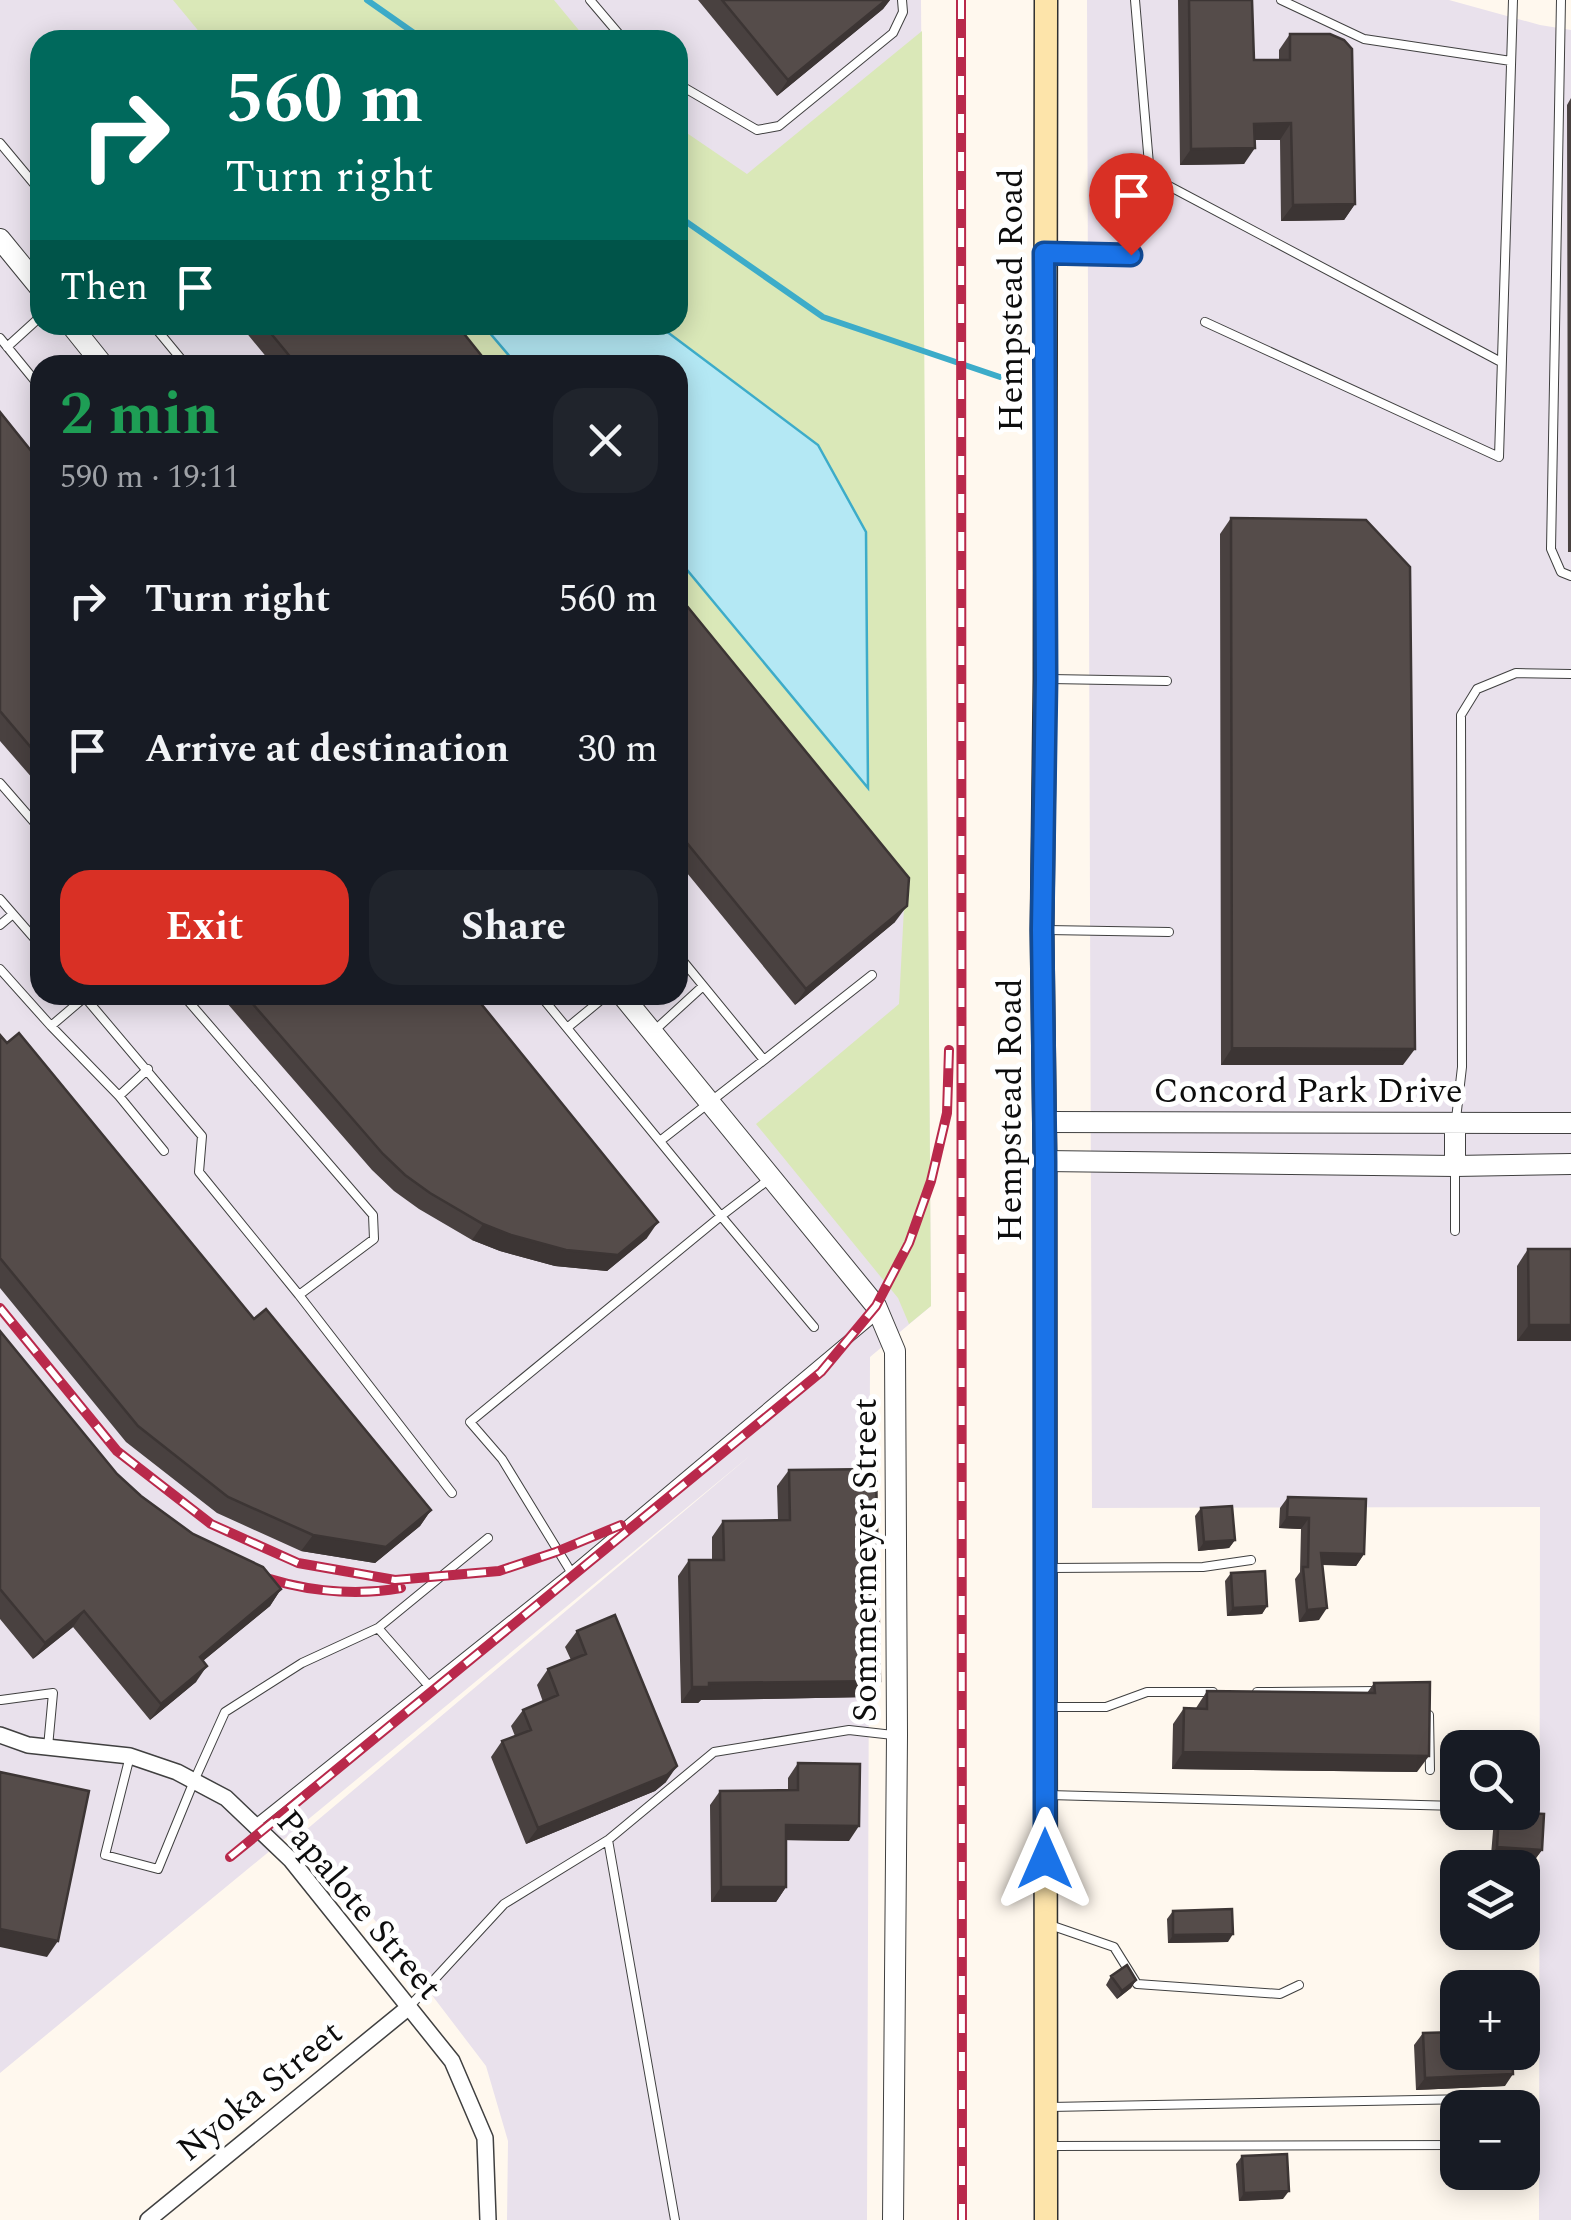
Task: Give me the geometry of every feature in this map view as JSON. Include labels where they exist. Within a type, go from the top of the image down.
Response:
[{"type":"main road","name":"Hempstead Road","points":[[1046,0],[1042,930],[1046,2220]]},
{"type":"street","points":[[0,239],[30,268]]},
{"type":"street","points":[[78,335],[96,355]]},
{"type":"street","name":"Sommermeyer Street","points":[[630,1005],[876,1306],[896,1351],[893,2220]]},
{"type":"street","name":"Concord Park Drive","points":[[1044,1122],[1571,1123]]},
{"type":"street","points":[[1455,1123],[1455,1166]]},
{"type":"street","name":"Concord Park Drive","points":[[1045,1161],[1571,1164]]},
{"type":"street","name":"Papalote Street","points":[[0,1736],[28,1745],[130,1756],[177,1772],[226,1798],[291,1860],[452,2061],[485,2138],[488,2220]]},
{"type":"street","name":"Nyoka Street","points":[[148,2220],[409,2007]]},
{"type":"lane","points":[[590,0],[616,30]]},
{"type":"lane","points":[[688,90],[757,130],[779,126],[892,33],[903,12],[902,0]]},
{"type":"lane","points":[[1135,0],[1150,176]]},
{"type":"lane","points":[[1280,0],[1364,40],[1511,61]]},
{"type":"lane","points":[[1205,322],[1499,457],[1513,0]]},
{"type":"lane","points":[[1561,0],[1551,549],[1562,572],[1571,576]]},
{"type":"lane","points":[[1560,72],[1571,74]]},
{"type":"lane","points":[[0,143],[30,179]]},
{"type":"lane","points":[[1044,253],[1131,255],[1130,185],[1150,176]]},
{"type":"lane","points":[[1150,176],[1501,362]]},
{"type":"lane","points":[[7,347],[30,327]]},
{"type":"lane","points":[[160,335],[178,355]]},
{"type":"lane","points":[[0,338],[30,375]]},
{"type":"lane","points":[[1455,1123],[1462,1068],[1460,715],[1477,689],[1516,673],[1571,674]]},
{"type":"lane","points":[[1046,679],[1166,681]]},
{"type":"lane","points":[[0,782],[30,817]]},
{"type":"lane","points":[[0,898],[30,934]]},
{"type":"lane","points":[[0,925],[13,914]]},
{"type":"lane","points":[[1042,930],[1169,932]]},
{"type":"lane","points":[[688,967],[764,1060]]},
{"type":"lane","points":[[0,969],[30,1003]]},
{"type":"lane","points":[[660,1141],[872,974]]},
{"type":"lane","points":[[688,1000],[703,986]]},
{"type":"lane","points":[[32,1005],[119,1096],[164,1151]]},
{"type":"lane","points":[[51,1026],[74,1005]]},
{"type":"lane","points":[[92,1005],[202,1136],[199,1172],[299,1294],[452,1494]]},
{"type":"lane","points":[[192,1005],[373,1215],[374,1239],[299,1294]]},
{"type":"lane","points":[[548,1005],[814,1327]]},
{"type":"lane","points":[[567,1028],[595,1005]]},
{"type":"lane","points":[[653,1032],[682,1005]]},
{"type":"lane","points":[[119,1096],[148,1069]]},
{"type":"lane","points":[[1455,1166],[1455,1232]]},
{"type":"lane","points":[[570,1572],[502,1460],[470,1422],[772,1177]]},
{"type":"lane","points":[[254,1825],[570,1572],[880,1313]]},
{"type":"lane","points":[[130,1756],[105,1855],[158,1869],[225,1712],[302,1663],[378,1628],[488,1538]]},
{"type":"lane","points":[[1045,1568],[1203,1567],[1251,1560]]},
{"type":"lane","points":[[378,1628],[428,1685]]},
{"type":"lane","points":[[1241,1692],[1391,1691]]},
{"type":"lane","points":[[1045,1707],[1106,1707],[1148,1692],[1222,1692]]},
{"type":"lane","points":[[0,1701],[53,1693],[48,1747]]},
{"type":"lane","points":[[1428,1711],[1430,1770]]},
{"type":"lane","points":[[409,2007],[504,1904],[608,1840],[714,1752],[849,1730],[897,1736]]},
{"type":"lane","points":[[1045,1795],[1440,1806]]},
{"type":"lane","points":[[608,1840],[675,2220]]},
{"type":"lane","points":[[1046,1923],[1114,1948],[1138,1984],[1280,1994],[1299,1985]]},
{"type":"lane","points":[[1045,2107],[1440,2100]]},
{"type":"lane","points":[[1046,2146],[1440,2145]]},
{"type":"shaded area","points":[[0,0],[921,0],[931,1306],[870,1357],[867,2220],[507,2220],[508,2141],[486,2066],[306,1830],[752,1454],[0,2073]]},
{"type":"shaded area","points":[[1087,0],[1449,0],[1571,30],[1571,2220],[1539,2220],[1540,1507],[1092,1508]]},
{"type":"green space","points":[[173,0],[554,0],[579,30],[198,30]]},
{"type":"green space","points":[[922,31],[931,1306],[909,1324],[898,1298],[756,1124],[899,1004],[905,888],[688,624],[688,355],[466,355],[449,335],[688,335],[688,134],[747,174]]},
{"type":"water","points":[[492,335],[671,335],[818,445],[866,532],[868,788],[688,571],[688,355],[508,355]]},
{"type":"building","points":[[722,0],[886,0],[788,80]]},
{"type":"building","points":[[1189,0],[1252,0],[1254,60],[1290,60],[1290,34],[1330,34],[1352,49],[1355,204],[1293,205],[1291,123],[1254,124],[1255,148],[1191,149]]},
{"type":"building","points":[[272,335],[465,335],[481,355],[289,355]]},
{"type":"building","points":[[0,412],[30,450],[30,746],[0,711]]},
{"type":"building","points":[[1231,518],[1366,520],[1410,567],[1415,1049],[1232,1048]]},
{"type":"building","points":[[688,607],[909,878],[907,906],[806,989],[688,844]]},
{"type":"building","points":[[254,1005],[482,1005],[658,1222],[618,1255],[566,1250],[483,1224],[430,1193],[383,1154]]},
{"type":"building","points":[[19,1033],[254,1319],[266,1309],[431,1510],[386,1547],[313,1535],[228,1497],[138,1426],[0,1258],[0,1035],[7,1043]]},
{"type":"building","points":[[1528,1249],[1571,1249],[1571,1325],[1529,1325]]},
{"type":"building","points":[[0,1331],[117,1474],[193,1534],[263,1567],[281,1589],[200,1657],[207,1666],[161,1704],[84,1611],[45,1643],[0,1589]]},
{"type":"building","points":[[876,1469],[880,1681],[709,1683],[709,1687],[692,1687],[689,1560],[724,1560],[723,1521],[790,1520],[789,1470]]},
{"type":"building","points":[[1288,1497],[1366,1499],[1364,1554],[1321,1553],[1327,1608],[1307,1610],[1303,1567],[1308,1567],[1309,1518],[1287,1517]]},
{"type":"building","points":[[1232,1506],[1235,1540],[1204,1542],[1201,1508]]},
{"type":"building","points":[[1265,1571],[1267,1606],[1233,1608],[1231,1573]]},
{"type":"building","points":[[615,1615],[677,1766],[667,1775],[538,1828],[502,1741],[531,1730],[523,1710],[558,1695],[548,1669],[586,1654],[577,1631]]},
{"type":"building","points":[[1430,1682],[1429,1756],[1183,1752],[1184,1708],[1207,1709],[1207,1691],[1375,1693],[1374,1683]]},
{"type":"building","points":[[798,1763],[860,1764],[859,1826],[786,1825],[786,1887],[721,1887],[720,1791],[798,1790]]},
{"type":"building","points":[[0,1772],[89,1791],[58,1941],[0,1929]]},
{"type":"building","points":[[1540,1814],[1544,1814],[1542,1850],[1497,1847],[1498,1830],[1540,1830]]},
{"type":"building","points":[[1232,1909],[1233,1934],[1173,1935],[1173,1911]]},
{"type":"building","points":[[1127,1965],[1136,1980],[1122,1991],[1111,1976]]},
{"type":"building","points":[[1423,2033],[1440,2033],[1440,2070],[1513,2070],[1513,2074],[1425,2078]]},
{"type":"building","points":[[1287,2154],[1289,2191],[1244,2193],[1242,2156]]},
{"type":"waterway","points":[[367,0],[410,30]]},
{"type":"waterway","points":[[688,223],[823,317],[1000,377]]},
{"type":"railway","points":[[961,0],[962,2220]]},
{"type":"railway","points":[[230,1857],[821,1372],[876,1306],[909,1243],[931,1181],[947,1113],[949,1050]]},
{"type":"railway","points":[[0,1308],[117,1451],[211,1524],[298,1563],[395,1580],[499,1571],[621,1525]]},
{"type":"railway","points":[[249,1572],[324,1590],[401,1588]]},
{"type":"route","points":[[1045,1859],[1044,253],[1131,255]]}]
